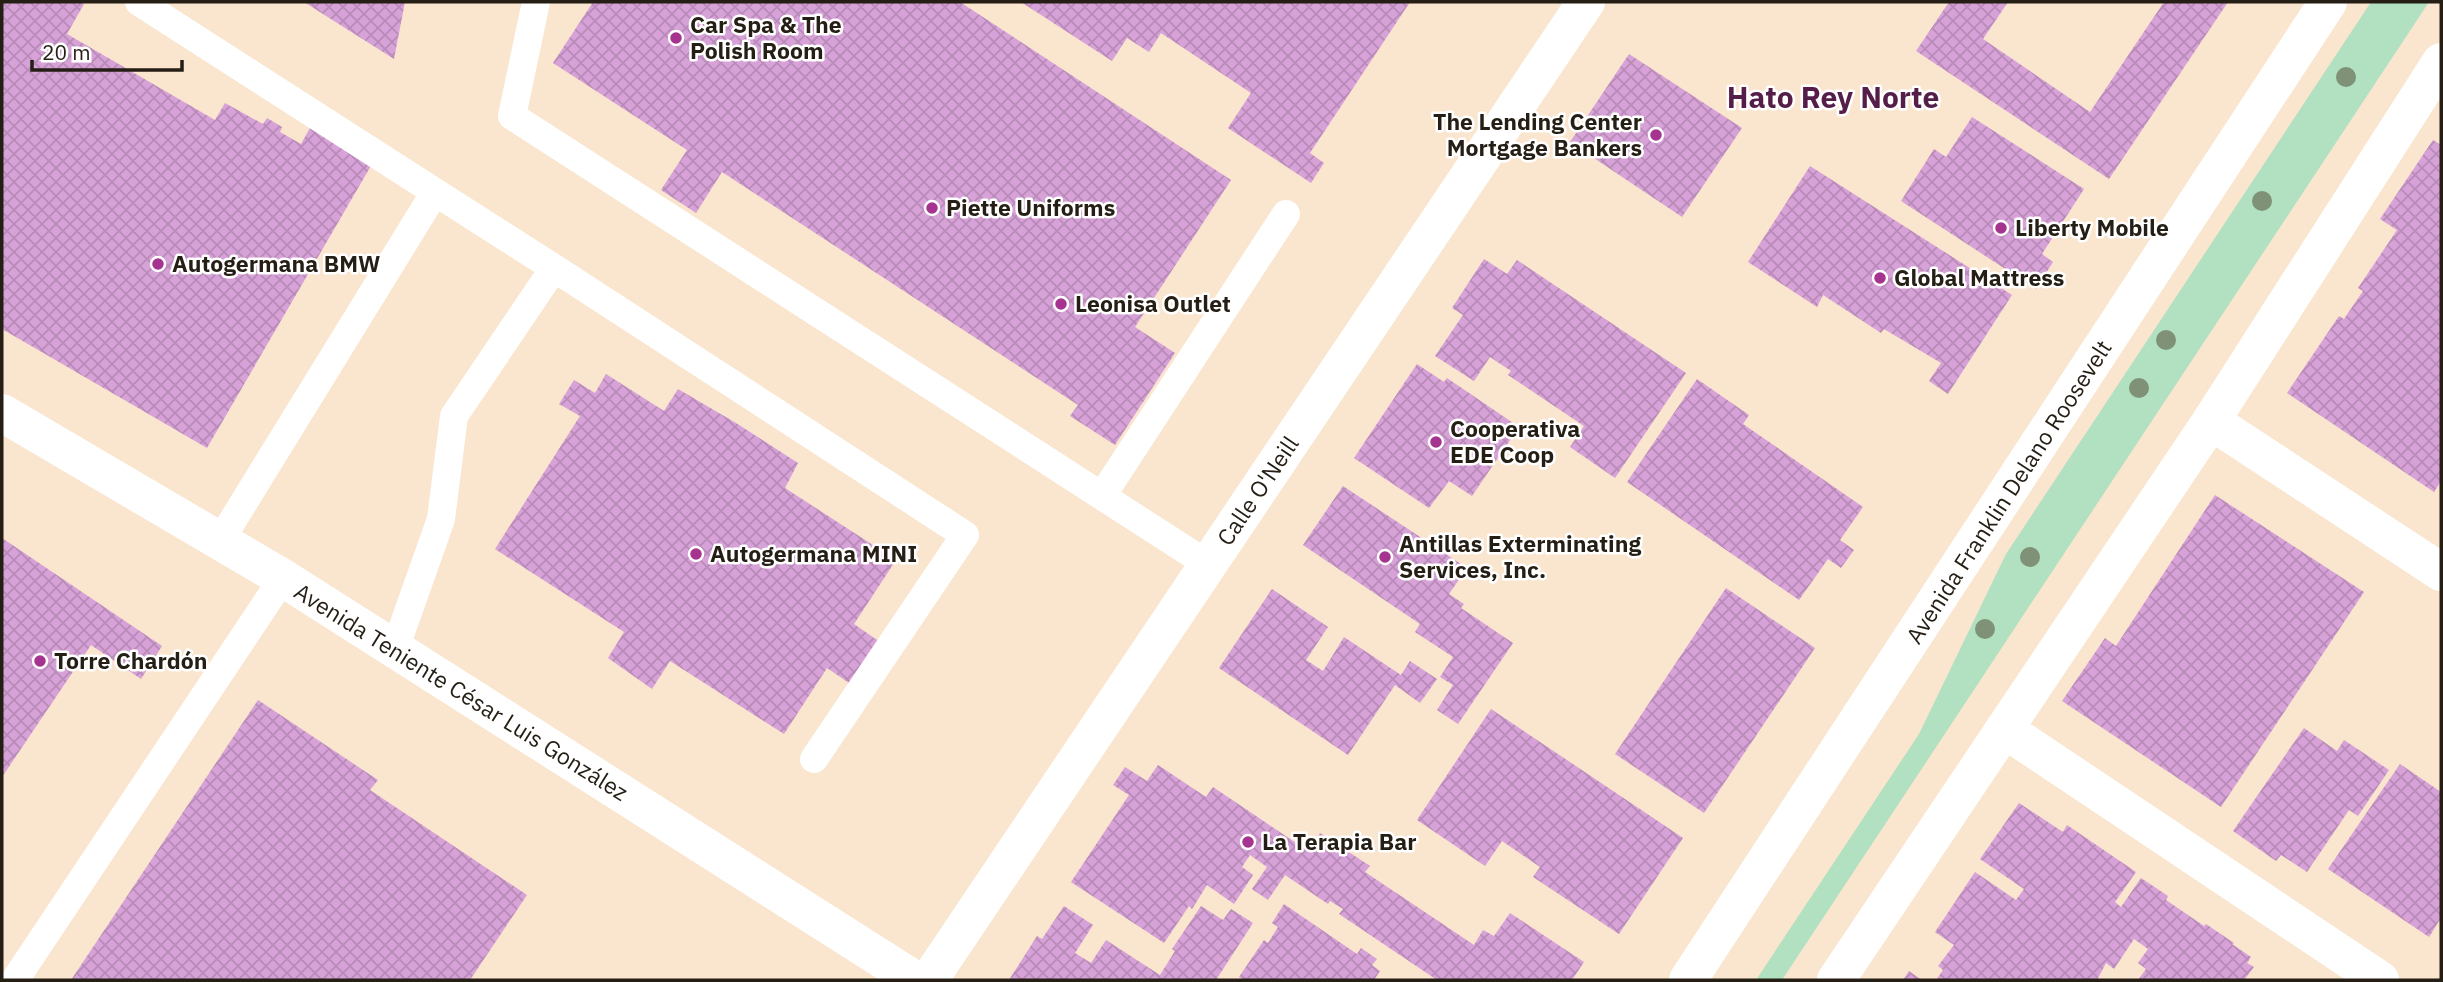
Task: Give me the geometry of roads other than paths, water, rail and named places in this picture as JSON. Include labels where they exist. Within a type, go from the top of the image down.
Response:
[{"type":"street","name":"Calle O'Neill","points":[[929,980],[1586,2]]},
{"type":"street","name":"Avenida Franklin Delano Roosevelt","points":[[1688,980],[2328,2]]},
{"type":"street","points":[[1836,980],[2437,79]]},
{"type":"street","name":"Avenida Teniente César Luis González","points":[[2,413],[283,578],[915,980]]},
{"type":"street","points":[[2211,421],[2441,572]]},
{"type":"street","points":[[2004,729],[2380,980]]},
{"type":"lane","points":[[139,2],[965,535],[814,759]]},
{"type":"lane","points":[[536,2],[512,116],[1209,565]]},
{"type":"lane","points":[[220,541],[435,192]]},
{"type":"lane","points":[[1102,496],[1286,214]]},
{"type":"lane","points":[[395,649],[441,519],[454,416],[554,268]]},
{"type":"lane","points":[[15,980],[283,578]]},
{"type":"place","name":"Car Spa & The Polish Room","points":[[676,38]]},
{"type":"place","name":"The Lending Center Mortgage Bankers","points":[[1656,135]]},
{"type":"place","name":"Piette Uniforms","points":[[932,208]]},
{"type":"place","name":"Liberty Mobile","points":[[2001,228]]},
{"type":"place","name":"Autogermana BMW","points":[[158,264]]},
{"type":"place","name":"Global Mattress","points":[[1880,278]]},
{"type":"place","name":"Leonisa Outlet","points":[[1061,304]]},
{"type":"place","name":"Cooperativa EDE Coop","points":[[1436,442]]},
{"type":"place","name":"Autogermana MINI","points":[[696,554]]},
{"type":"place","name":"Antillas Exterminating Services, Inc.","points":[[1385,557]]},
{"type":"place","name":"Torre Chardón","points":[[40,661]]},
{"type":"place","name":"La Terapia Bar","points":[[1248,842]]},
{"type":"district","name":"Hato Rey Norte","points":[[1833,98]]}]
